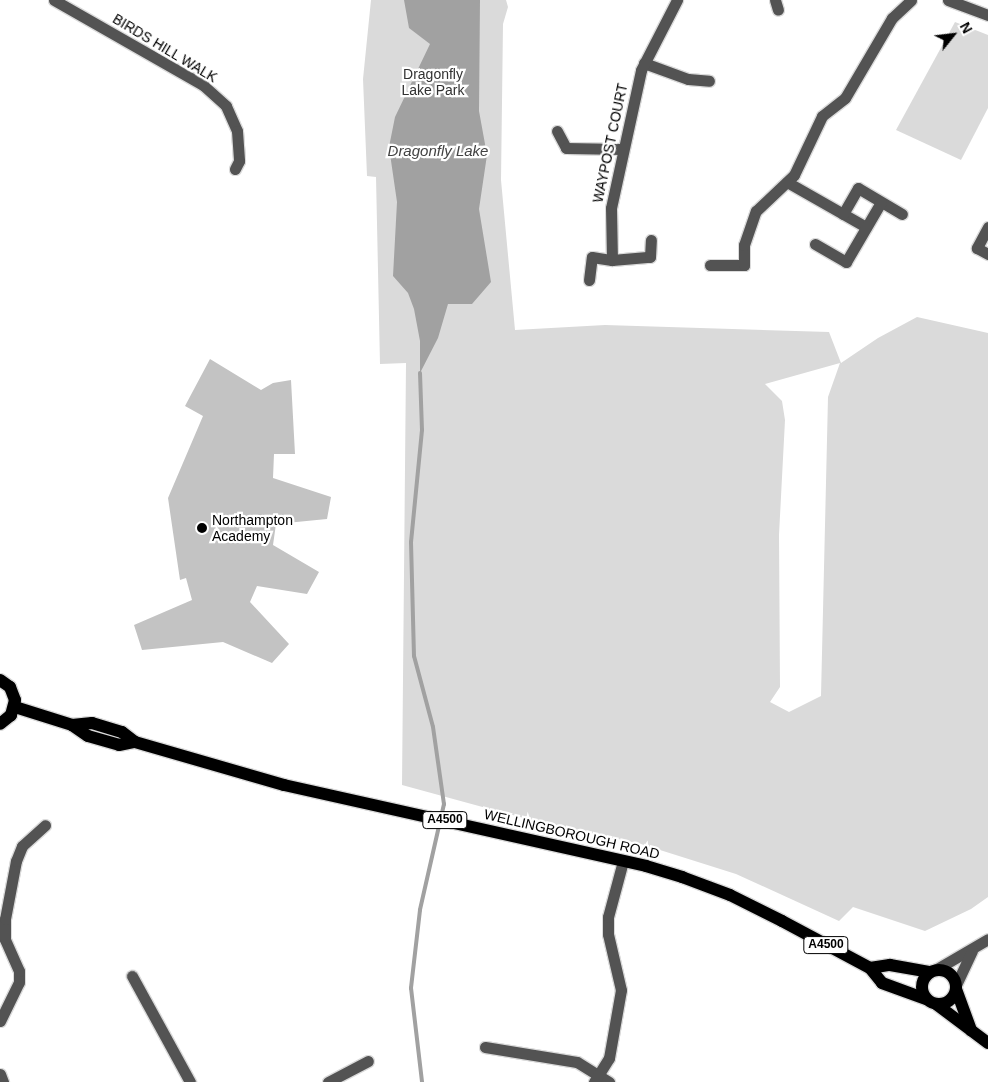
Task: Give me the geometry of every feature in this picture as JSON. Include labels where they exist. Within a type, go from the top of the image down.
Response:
[{"type":"main road","points":[[0,680],[13,693],[15,707],[11,715],[0,724]]},
{"type":"main road","name":"WELLINGBOROUGH ROAD","points":[[15,707],[72,725],[88,736],[116,744],[135,742],[284,785],[623,861],[730,896],[870,968],[882,983],[931,1001],[988,1043]]},
{"type":"main road","points":[[870,968],[890,965],[949,973],[971,1030]]},
{"type":"main road","points":[[933,971],[922,981],[931,1001],[949,1000],[956,987]]},
{"type":"street","name":"BIRDS HILL WALK","points":[[54,0],[203,86],[226,106],[237,131],[239,161],[235,170]]},
{"type":"street","name":"WAYPOST COURT","points":[[612,260],[611,208],[622,149],[644,64],[677,0]]},
{"type":"street","points":[[710,265],[744,266],[744,245],[756,210],[794,175],[822,116],[845,98],[892,18],[911,0]]},
{"type":"street","points":[[948,0],[988,15]]},
{"type":"street","points":[[644,64],[688,79],[709,81]]},
{"type":"street","points":[[557,131],[566,148],[622,149]]},
{"type":"street","points":[[786,182],[866,227]]},
{"type":"street","points":[[843,214],[858,188],[902,214]]},
{"type":"street","points":[[815,244],[846,262],[881,202]]},
{"type":"street","points":[[988,227],[978,248],[988,254]]},
{"type":"street","points":[[589,280],[592,257],[612,260],[650,257],[652,240]]},
{"type":"street","points":[[0,1020],[19,982],[18,971],[5,939],[5,919],[16,861],[22,846],[45,825]]},
{"type":"street","points":[[596,1078],[609,1058],[621,990],[608,934],[612,900],[623,861]]},
{"type":"street","points":[[933,971],[988,939]]},
{"type":"street","points":[[956,987],[972,950]]},
{"type":"street","points":[[132,976],[190,1082]]},
{"type":"street","points":[[485,1047],[577,1062],[596,1078],[609,1082]]},
{"type":"street","points":[[328,1082],[368,1061]]},
{"type":"street","points":[[0,1074],[3,1082]]},
{"type":"green space","name":"Dragonfly Lake Park","points":[[371,0],[506,0],[508,7],[503,24],[501,180],[515,330],[605,325],[829,332],[841,363],[878,338],[917,317],[988,333],[988,897],[971,909],[925,931],[853,907],[839,921],[736,874],[641,844],[527,819],[402,785],[406,363],[380,364],[376,177],[367,176],[363,79]],"holes":[[[840,363],[828,397],[821,696],[789,712],[770,702],[780,687],[779,535],[785,420],[782,401],[765,384]]]},
{"type":"green space","points":[[955,22],[988,35],[988,108],[961,160],[896,130]]},
{"type":"water","name":"Dragonfly Lake","points":[[404,0],[480,0],[479,111],[487,155],[479,209],[491,282],[472,304],[448,304],[438,338],[420,373],[420,341],[414,309],[408,293],[393,276],[397,202],[389,147],[395,117],[430,44],[409,28]]},
{"type":"building","points":[[210,359],[261,390],[273,383],[291,380],[295,454],[274,454],[273,478],[331,497],[327,519],[276,524],[273,545],[319,572],[307,594],[257,586],[250,602],[289,644],[272,663],[223,642],[142,650],[134,625],[192,600],[186,578],[180,580],[168,498],[203,416],[185,406]]},
{"type":"waterway","points":[[420,373],[422,430],[411,542],[414,656],[433,727],[444,804],[420,910],[411,988],[422,1082]]},
{"type":"place","name":"Northampton Academy","points":[[202,528]]}]
